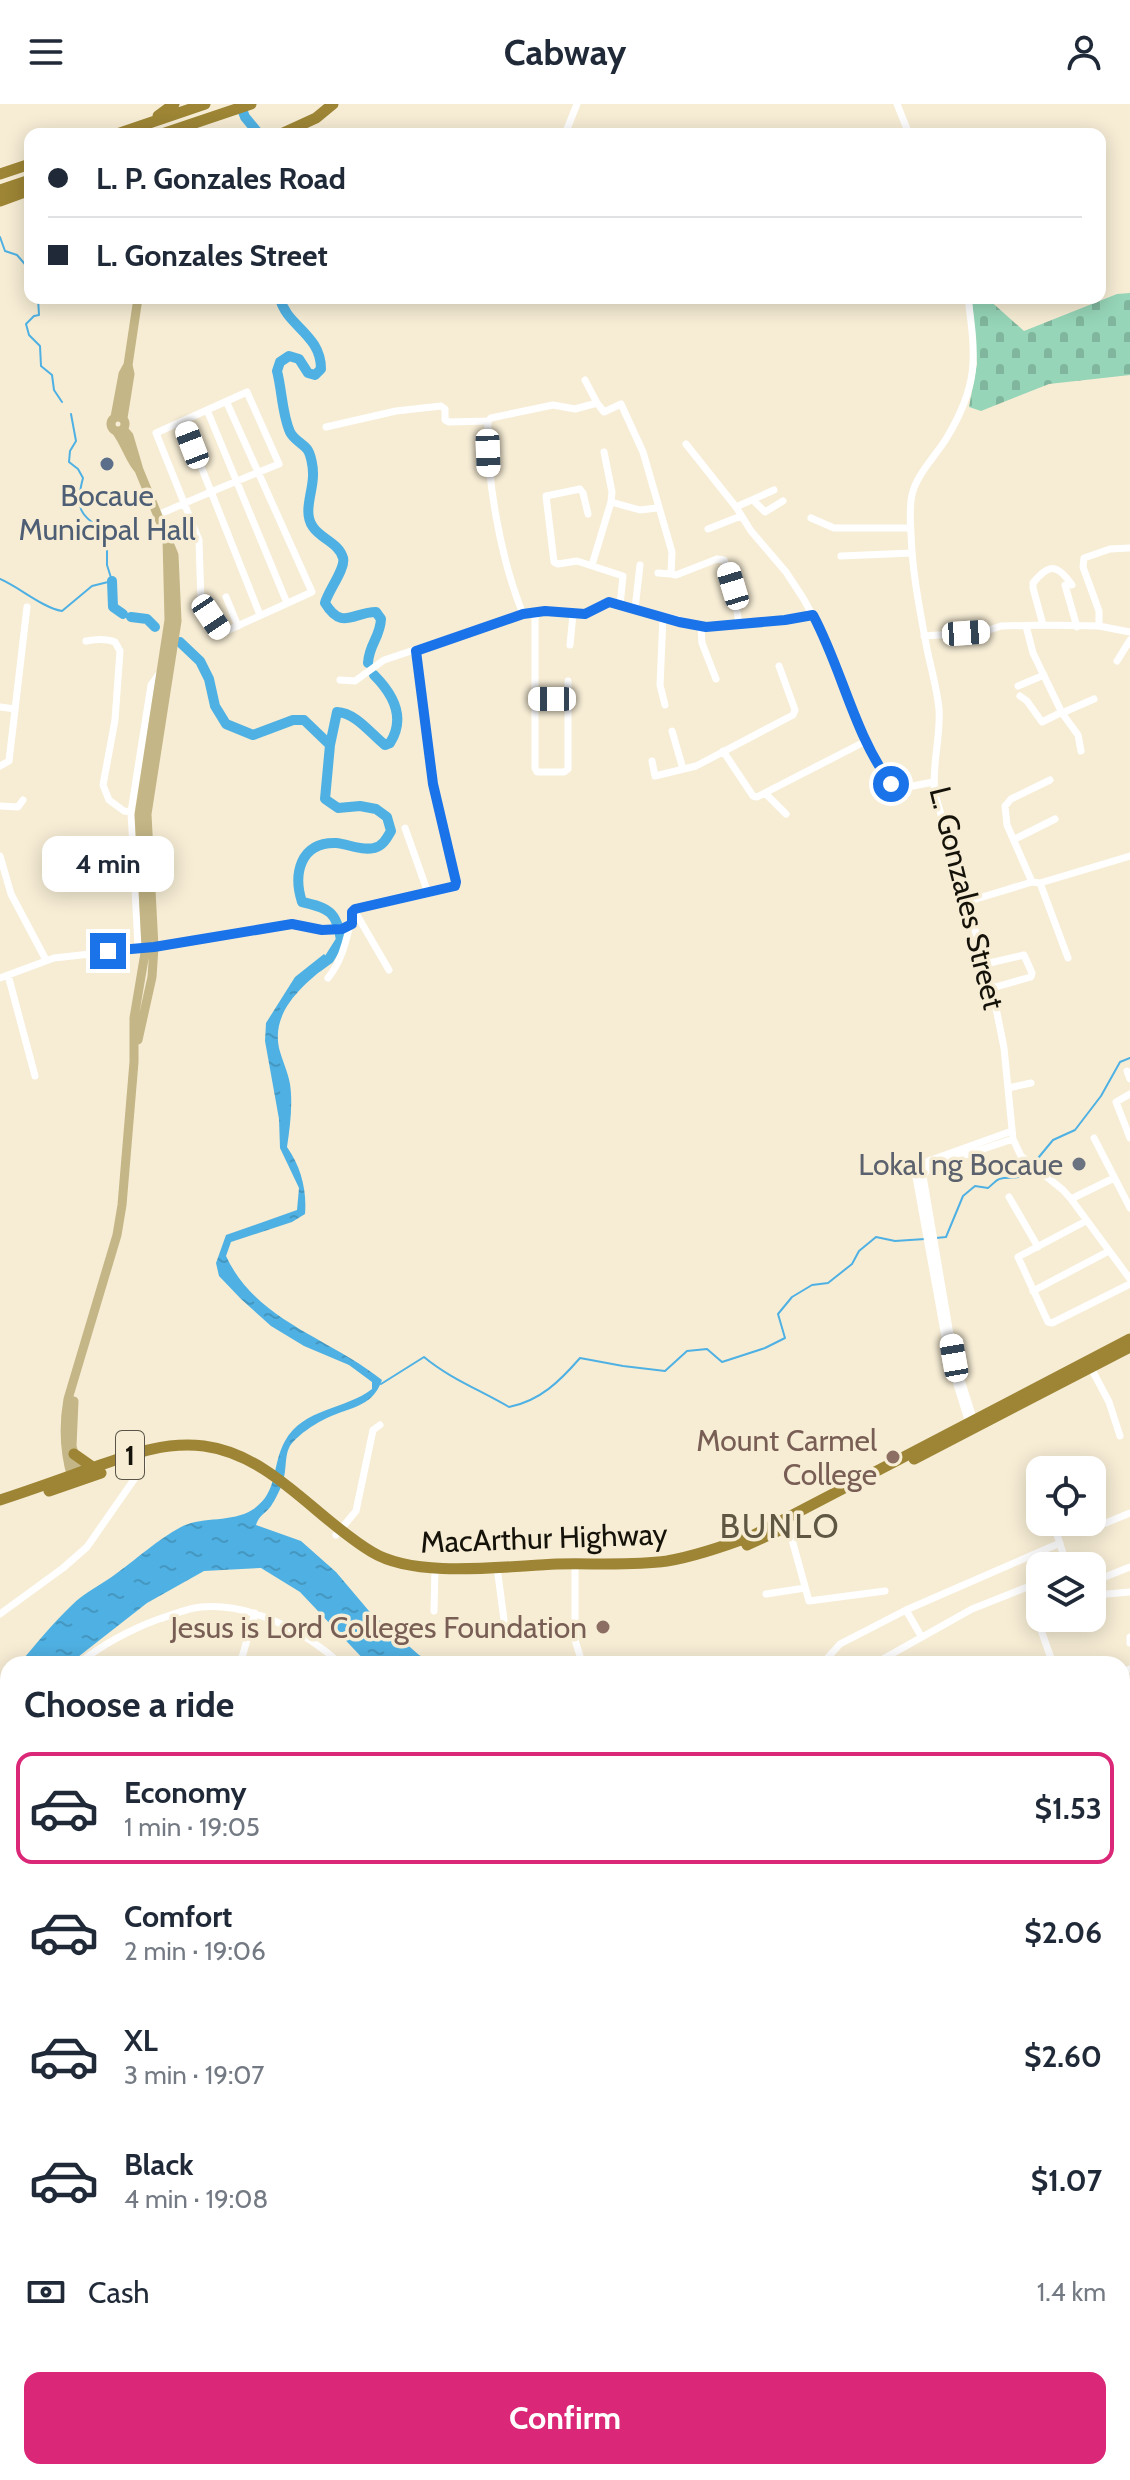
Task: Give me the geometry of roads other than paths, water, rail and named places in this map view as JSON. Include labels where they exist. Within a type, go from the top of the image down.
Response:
[{"type":"highway","points":[[147,124],[174,104]]},
{"type":"highway","points":[[135,128],[205,104]]},
{"type":"highway","points":[[179,128],[251,104]]},
{"type":"highway","points":[[294,128],[316,118],[333,104]]},
{"type":"highway","points":[[0,174],[24,166]]},
{"type":"highway","points":[[0,190],[24,182]]},
{"type":"highway","points":[[0,201],[24,192]]},
{"type":"highway","name":"MacArthur Highway","points":[[76,1478],[94,1468],[143,1453],[177,1445],[207,1446],[227,1451],[292,1495],[338,1532],[397,1564],[435,1572],[663,1561],[691,1556],[788,1521],[1130,1339]]},
{"type":"highway","name":"MacArthur Highway","points":[[972,1424],[1130,1347]]},
{"type":"highway","name":"MacArthur Highway","points":[[0,1503],[143,1453]]},
{"type":"highway","points":[[74,1454],[94,1468]]},
{"type":"main road","points":[[163,128],[167,104]]},
{"type":"main road","points":[[137,304],[128,365],[130,374],[119,424],[132,463],[139,470],[167,539],[173,620],[147,814],[146,947]]},
{"type":"main road","points":[[76,1478],[65,1447],[65,1420],[117,1235],[134,1062],[152,977],[146,947],[139,815],[160,672],[168,651]]},
{"type":"main road","points":[[75,1377],[72,1419],[76,1478]]},
{"type":"street","points":[[567,128],[577,104]]},
{"type":"street","points":[[897,104],[907,128]]},
{"type":"street","name":"L. Gonzales Street","points":[[969,304],[974,362],[971,388],[946,438],[913,491],[910,528],[924,636],[939,717],[939,744],[933,782],[992,988],[1004,1048],[1012,1135],[1021,1156],[1071,1199],[1130,1282]]},
{"type":"street","points":[[585,380],[604,412],[618,404],[624,406],[643,452],[672,552],[671,574]]},
{"type":"street","points":[[158,515],[185,504],[237,482],[259,472],[279,464],[247,392],[156,433],[185,504],[199,540],[201,602],[222,633],[312,592],[259,472],[227,403]]},
{"type":"street","points":[[326,427],[396,411],[441,406],[445,409],[447,422],[488,421],[553,405],[575,409],[597,403]]},
{"type":"street","points":[[207,410],[287,603]]},
{"type":"street","points":[[183,421],[260,615]]},
{"type":"street","points":[[488,421],[489,474],[511,586],[523,614]]},
{"type":"street","points":[[686,444],[786,572],[813,615],[866,741],[889,783],[913,786],[933,782]]},
{"type":"street","points":[[592,565],[611,502],[604,452]]},
{"type":"street","points":[[588,514],[580,489],[545,498],[554,562],[577,561],[623,576],[620,605]]},
{"type":"street","points":[[736,507],[774,490]]},
{"type":"street","points":[[754,501],[765,512],[783,501]]},
{"type":"street","points":[[611,502],[640,510],[657,508]]},
{"type":"street","points":[[708,529],[741,516]]},
{"type":"street","points":[[811,518],[834,528],[910,528]]},
{"type":"street","points":[[1099,626],[1099,611],[1083,567],[1084,558],[1110,549],[1130,548]]},
{"type":"street","points":[[841,556],[912,553]]},
{"type":"street","points":[[658,573],[676,575],[717,559],[724,560],[733,586],[739,624]]},
{"type":"street","points":[[635,609],[640,565]]},
{"type":"street","points":[[1043,625],[1033,583],[1046,571],[1056,568],[1061,569],[1068,585],[1077,627]]},
{"type":"street","points":[[226,597],[238,626]]},
{"type":"street","points":[[340,680],[355,681],[384,660],[535,612],[590,613],[609,602],[701,626],[813,615]]},
{"type":"street","points":[[0,766],[9,761],[27,607]]},
{"type":"street","points":[[535,612],[535,770],[539,773],[564,772],[568,769],[568,681]]},
{"type":"street","points":[[570,645],[573,614]]},
{"type":"street","points":[[663,617],[660,685],[665,705]]},
{"type":"street","points":[[924,636],[983,632],[1001,626],[1043,625],[1099,626],[1130,632]]},
{"type":"street","points":[[701,626],[702,643],[716,679]]},
{"type":"street","points":[[1026,626],[1033,653],[1062,712],[1078,735],[1081,751]]},
{"type":"street","points":[[86,641],[111,640],[120,651],[115,720],[103,785],[109,800],[124,811],[131,812]]},
{"type":"street","points":[[1117,661],[1130,640]]},
{"type":"street","points":[[354,910],[448,889],[457,883],[433,784],[416,651]]},
{"type":"street","points":[[652,761],[655,776],[696,766],[794,714],[779,666]]},
{"type":"street","points":[[146,947],[131,812],[151,685],[160,672]]},
{"type":"street","points":[[1018,686],[1044,675]]},
{"type":"street","points":[[1020,696],[1042,722],[1094,699]]},
{"type":"street","points":[[535,699],[568,699]]},
{"type":"street","points":[[0,707],[15,709]]},
{"type":"street","points":[[672,731],[683,769]]},
{"type":"street","points":[[723,751],[753,796],[757,797],[866,741]]},
{"type":"street","points":[[1050,780],[1006,803],[1007,825],[1036,882],[1068,958]]},
{"type":"street","points":[[765,793],[786,814]]},
{"type":"street","points":[[0,806],[18,807],[23,800]]},
{"type":"street","points":[[1015,839],[1055,819]]},
{"type":"street","points":[[405,828],[428,893]]},
{"type":"street","points":[[0,856],[11,894],[46,960]]},
{"type":"street","points":[[966,902],[1130,856]]},
{"type":"street","points":[[35,1076],[4,977],[46,960],[292,924],[331,930],[346,928],[352,924],[354,910]]},
{"type":"street","points":[[354,910],[389,970]]},
{"type":"street","points":[[328,978],[345,948],[346,928]]},
{"type":"street","points":[[985,964],[1024,955],[1032,973],[1031,977],[992,988]]},
{"type":"street","points":[[1008,1088],[1031,1083]]},
{"type":"street","points":[[1130,1094],[1116,1102],[1130,1138]]},
{"type":"street","points":[[972,1424],[954,1358],[931,1248],[923,1184],[925,1171],[929,1167],[1012,1135]]},
{"type":"street","points":[[1094,1138],[1130,1208]]},
{"type":"street","points":[[1071,1199],[1114,1178]]},
{"type":"street","points":[[1009,1197],[1038,1247]]},
{"type":"street","points":[[1086,1221],[1018,1259],[1050,1324],[1130,1282]]},
{"type":"street","points":[[1033,1291],[1109,1251]]},
{"type":"street","points":[[1091,1368],[1109,1402],[1120,1436]]},
{"type":"street","points":[[338,1532],[356,1511],[373,1430],[380,1425]]},
{"type":"street","points":[[0,1614],[82,1553],[142,1468],[143,1453]]},
{"type":"street","points":[[1106,1523],[1130,1513]]},
{"type":"street","points":[[788,1521],[809,1601],[885,1591]]},
{"type":"street","points":[[1058,1536],[1063,1552]]},
{"type":"street","points":[[829,1656],[840,1644],[906,1610],[1060,1543]]},
{"type":"street","points":[[575,1567],[575,1640],[580,1656]]},
{"type":"street","points":[[1106,1576],[1130,1567]]},
{"type":"street","points":[[497,1570],[504,1620]]},
{"type":"street","points":[[434,1611],[435,1572]]},
{"type":"street","points":[[766,1594],[805,1588]]},
{"type":"street","points":[[887,1656],[972,1609],[1026,1588]]},
{"type":"street","points":[[1106,1594],[1129,1591]]},
{"type":"street","points":[[88,1656],[103,1644],[137,1627],[197,1607],[219,1606],[271,1619],[332,1656]]},
{"type":"street","points":[[906,1610],[921,1636]]},
{"type":"street","points":[[242,1656],[255,1613]]},
{"type":"street","points":[[1042,1632],[1050,1656]]},
{"type":"water","points":[[324,954],[332,962],[292,999],[280,1021],[278,1034],[291,1092],[287,1147],[302,1179],[305,1214],[292,1222],[231,1242],[226,1256],[239,1278],[275,1313],[382,1380],[378,1390],[365,1402],[319,1422],[293,1442],[288,1451],[280,1489],[256,1525],[301,1541],[336,1572],[369,1611],[421,1656],[360,1656],[300,1592],[261,1568],[204,1571],[147,1603],[79,1656],[26,1656],[77,1600],[164,1537],[189,1524],[235,1517],[252,1510],[267,1496],[281,1450],[293,1430],[313,1416],[372,1389],[372,1382],[349,1365],[304,1346],[271,1326],[219,1276],[216,1263],[226,1235],[297,1210],[299,1188],[280,1148],[279,1119],[265,1041],[266,1023],[295,977]]},
{"type":"waterway","points":[[240,104],[254,128]]},
{"type":"waterway","points":[[0,237],[5,251],[17,255],[24,263]]},
{"type":"waterway","points":[[38,304],[39,315],[26,324],[29,335],[40,346],[41,366],[52,375],[54,390],[62,402]]},
{"type":"waterway","points":[[282,304],[315,347],[321,369],[315,375],[308,373],[299,359],[289,356],[280,362],[277,371],[290,432],[307,449],[312,461],[313,480],[308,508],[310,521],[343,558],[342,568],[325,603],[343,618],[376,612],[381,619],[380,626],[368,663]]},
{"type":"waterway","points":[[0,579],[47,606],[62,611],[92,586],[112,581],[107,565],[107,533],[82,511],[79,498],[83,478],[69,462],[70,451],[76,441],[71,414]]},
{"type":"waterway","points":[[112,581],[113,607],[123,614]]},
{"type":"waterway","points":[[131,617],[147,619],[155,627]]},
{"type":"waterway","points":[[180,642],[200,661],[209,679],[215,706],[226,724],[253,735],[293,720],[304,720],[330,745]]},
{"type":"waterway","points":[[318,967],[329,959],[341,940],[337,923],[330,913],[302,902],[298,881],[302,862],[314,848],[324,844],[336,843],[365,849],[377,847],[391,831],[387,817],[376,809],[360,806],[338,808],[325,799],[330,745],[337,712],[357,720],[385,745],[395,734],[397,716],[392,698],[374,675]]},
{"type":"waterway","points":[[1034,1163],[1053,1140],[1075,1130],[1101,1096],[1120,1062],[1130,1058]]},
{"type":"waterway","points":[[936,1238],[946,1237],[963,1196],[975,1186],[988,1188],[999,1179],[1018,1177],[1030,1168]]},
{"type":"waterway","points":[[381,1384],[424,1357],[454,1378],[509,1407],[549,1389],[580,1358],[665,1371],[687,1351],[707,1349],[722,1362],[785,1338],[778,1314],[792,1297],[812,1285],[828,1283],[852,1264],[859,1251],[876,1237],[895,1241],[925,1239]]},
{"type":"place","name":"Bocaue Municipal Hall","points":[[107,464]]},
{"type":"place","name":"Lokal ng Bocaue","points":[[1079,1164]]},
{"type":"place","name":"Mount Carmel College","points":[[893,1457]]},
{"type":"place","name":"Jesus is Lord Colleges Foundation","points":[[603,1627]]},
{"type":"district","name":"BUNLO","points":[[780,1526]]}]
